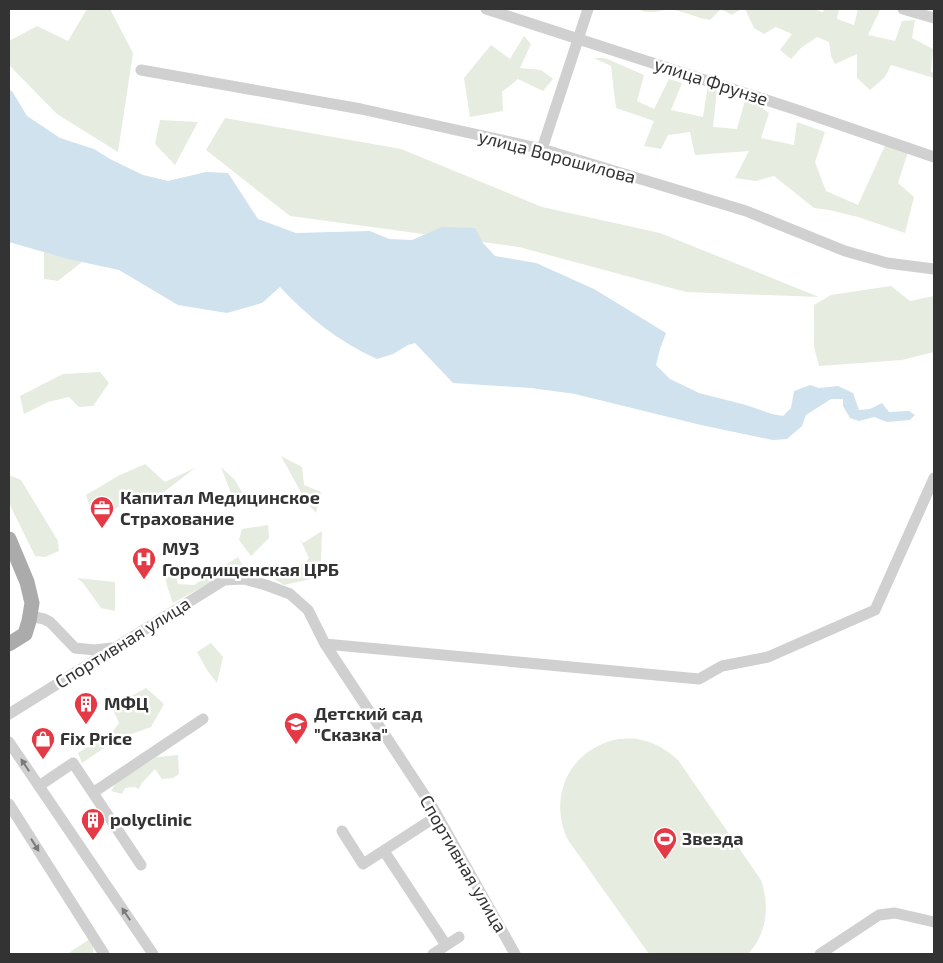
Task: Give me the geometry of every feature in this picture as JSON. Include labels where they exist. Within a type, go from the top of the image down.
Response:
[{"type":"main road","points":[[9,539],[27,582],[31,609],[25,634],[9,644]]},
{"type":"street","name":"улица Фрунзе","points":[[486,9],[794,109],[934,157]]},
{"type":"street","points":[[542,149],[588,9]]},
{"type":"street","points":[[903,9],[934,18]]},
{"type":"street","name":"улица Ворошилова","points":[[141,70],[361,109],[542,149],[746,211],[845,251],[886,264],[934,269]]},
{"type":"street","points":[[325,644],[699,679],[722,666],[768,657],[875,610],[934,478]]},
{"type":"street","name":"Спортивная улица","points":[[9,714],[224,580],[244,579],[290,594],[308,610],[325,644],[438,816],[515,954]]},
{"type":"street","points":[[31,609],[50,622],[75,648],[95,650],[115,647]]},
{"type":"street","points":[[94,792],[203,719]]},
{"type":"street","points":[[9,742],[154,954]]},
{"type":"street","points":[[39,786],[73,763],[142,865]]},
{"type":"street","points":[[9,804],[104,954]]},
{"type":"street","points":[[342,831],[363,864],[438,816]]},
{"type":"street","points":[[384,851],[446,945]]},
{"type":"street","points":[[820,954],[880,915],[895,913],[934,922]]},
{"type":"street","points":[[433,954],[459,937]]},
{"type":"shaded area","points":[[87,9],[110,9],[133,53],[118,152],[57,114],[9,65],[9,41],[37,26],[68,41]]},
{"type":"shaded area","points":[[638,9],[721,9],[710,20],[674,10],[647,12]]},
{"type":"shaded area","points":[[721,9],[741,9],[732,15]]},
{"type":"shaded area","points":[[745,9],[813,9],[823,12],[824,9],[839,9],[837,19],[854,25],[858,9],[878,9],[880,10],[868,35],[895,41],[902,21],[915,20],[912,38],[933,49],[931,72],[934,73],[934,78],[891,65],[885,77],[870,90],[857,78],[857,54],[835,64],[831,56],[829,42],[817,37],[801,48],[791,59],[780,50],[792,34],[776,27],[764,34],[754,28]]},
{"type":"shaded area","points":[[524,36],[531,44],[520,68],[541,70],[553,79],[543,91],[518,79],[502,92],[503,111],[470,117],[464,78],[491,45],[510,59]]},
{"type":"shaded area","points":[[594,58],[605,58],[644,75],[637,101],[654,109],[669,79],[682,83],[671,110],[703,117],[708,85],[717,89],[713,127],[737,129],[746,97],[769,113],[761,138],[794,145],[797,122],[825,132],[815,162],[826,191],[858,205],[887,141],[908,152],[898,183],[914,197],[905,233],[858,217],[814,208],[774,176],[756,181],[735,178],[749,151],[695,155],[690,132],[668,135],[661,149],[644,146],[654,121],[616,108],[611,66]]},
{"type":"shaded area","points":[[225,118],[401,149],[542,207],[660,233],[819,297],[686,292],[519,247],[290,216],[206,150]]},
{"type":"shaded area","points":[[160,120],[198,122],[175,165],[155,144]]},
{"type":"shaded area","points":[[44,252],[82,262],[58,281],[44,279]]},
{"type":"shaded area","points":[[891,286],[910,301],[934,296],[934,352],[902,360],[819,366],[814,347],[814,305],[831,295]]},
{"type":"shaded area","points":[[100,372],[109,383],[93,406],[79,407],[69,397],[48,402],[24,414],[20,396],[63,374]]},
{"type":"shaded area","points":[[281,456],[302,467],[304,485],[321,492],[316,513],[307,503]]},
{"type":"shaded area","points":[[145,464],[165,482],[195,468],[160,495],[131,500],[99,518],[90,507],[86,495],[118,476]]},
{"type":"shaded area","points":[[221,467],[235,480],[244,496],[236,506]]},
{"type":"shaded area","points":[[9,477],[21,480],[58,541],[59,551],[45,557],[35,556],[9,503]]},
{"type":"shaded area","points":[[268,525],[269,538],[251,556],[239,540],[242,529]]},
{"type":"shaded area","points":[[322,531],[321,561],[316,578],[284,585],[273,578],[297,570],[309,558],[300,539],[303,543]]},
{"type":"shaded area","points":[[238,557],[242,565],[173,603],[162,564],[173,563],[178,584],[194,585]]},
{"type":"shaded area","points":[[77,578],[115,582],[115,611],[101,608],[83,583]]},
{"type":"shaded area","points":[[211,643],[223,657],[217,683],[197,652]]},
{"type":"shaded area","points":[[146,688],[164,704],[151,727],[117,739],[82,763],[78,753],[114,730],[119,723],[112,707]]},
{"type":"shaded area","name":"Звезда","points":[[627,738],[651,742],[678,760],[761,880],[764,890],[765,919],[759,938],[748,954],[649,954],[568,840],[562,823],[560,807],[562,791],[567,776],[587,752],[602,744]]},
{"type":"shaded area","points":[[178,755],[179,774],[173,778],[162,779],[155,769],[141,784],[139,789],[134,787],[125,788],[122,794],[111,791],[116,783],[157,757]]},
{"type":"shaded area","points":[[93,937],[93,954],[67,954]]},
{"type":"water","points":[[9,90],[12,91],[27,116],[60,138],[94,149],[143,175],[168,181],[206,172],[228,173],[258,219],[296,233],[370,231],[389,239],[412,240],[442,227],[475,228],[483,243],[495,256],[536,263],[594,289],[666,333],[656,365],[670,379],[699,393],[783,416],[791,408],[794,391],[810,385],[819,388],[838,386],[853,393],[859,410],[870,409],[882,403],[889,412],[909,411],[915,415],[910,420],[887,422],[874,417],[859,421],[850,418],[843,406],[843,399],[831,399],[806,415],[802,426],[787,439],[773,440],[701,425],[575,394],[531,388],[453,383],[415,343],[393,354],[377,359],[350,345],[302,309],[280,287],[262,303],[227,313],[178,305],[119,270],[68,259],[9,242]]},
{"type":"place","name":"Капитал Медицинское Страхование","points":[[102,529]]},
{"type":"place","name":"МУЗ Городищенская ЦРБ","points":[[144,580]]},
{"type":"place","name":"МФЦ","points":[[86,725]]},
{"type":"place","name":"Детский сад \"Сказка\"","points":[[296,745]]},
{"type":"place","name":"Fix Price","points":[[43,760]]},
{"type":"place","name":"polyclinic","points":[[93,841]]},
{"type":"place","name":"Звезда","points":[[665,860]]}]
